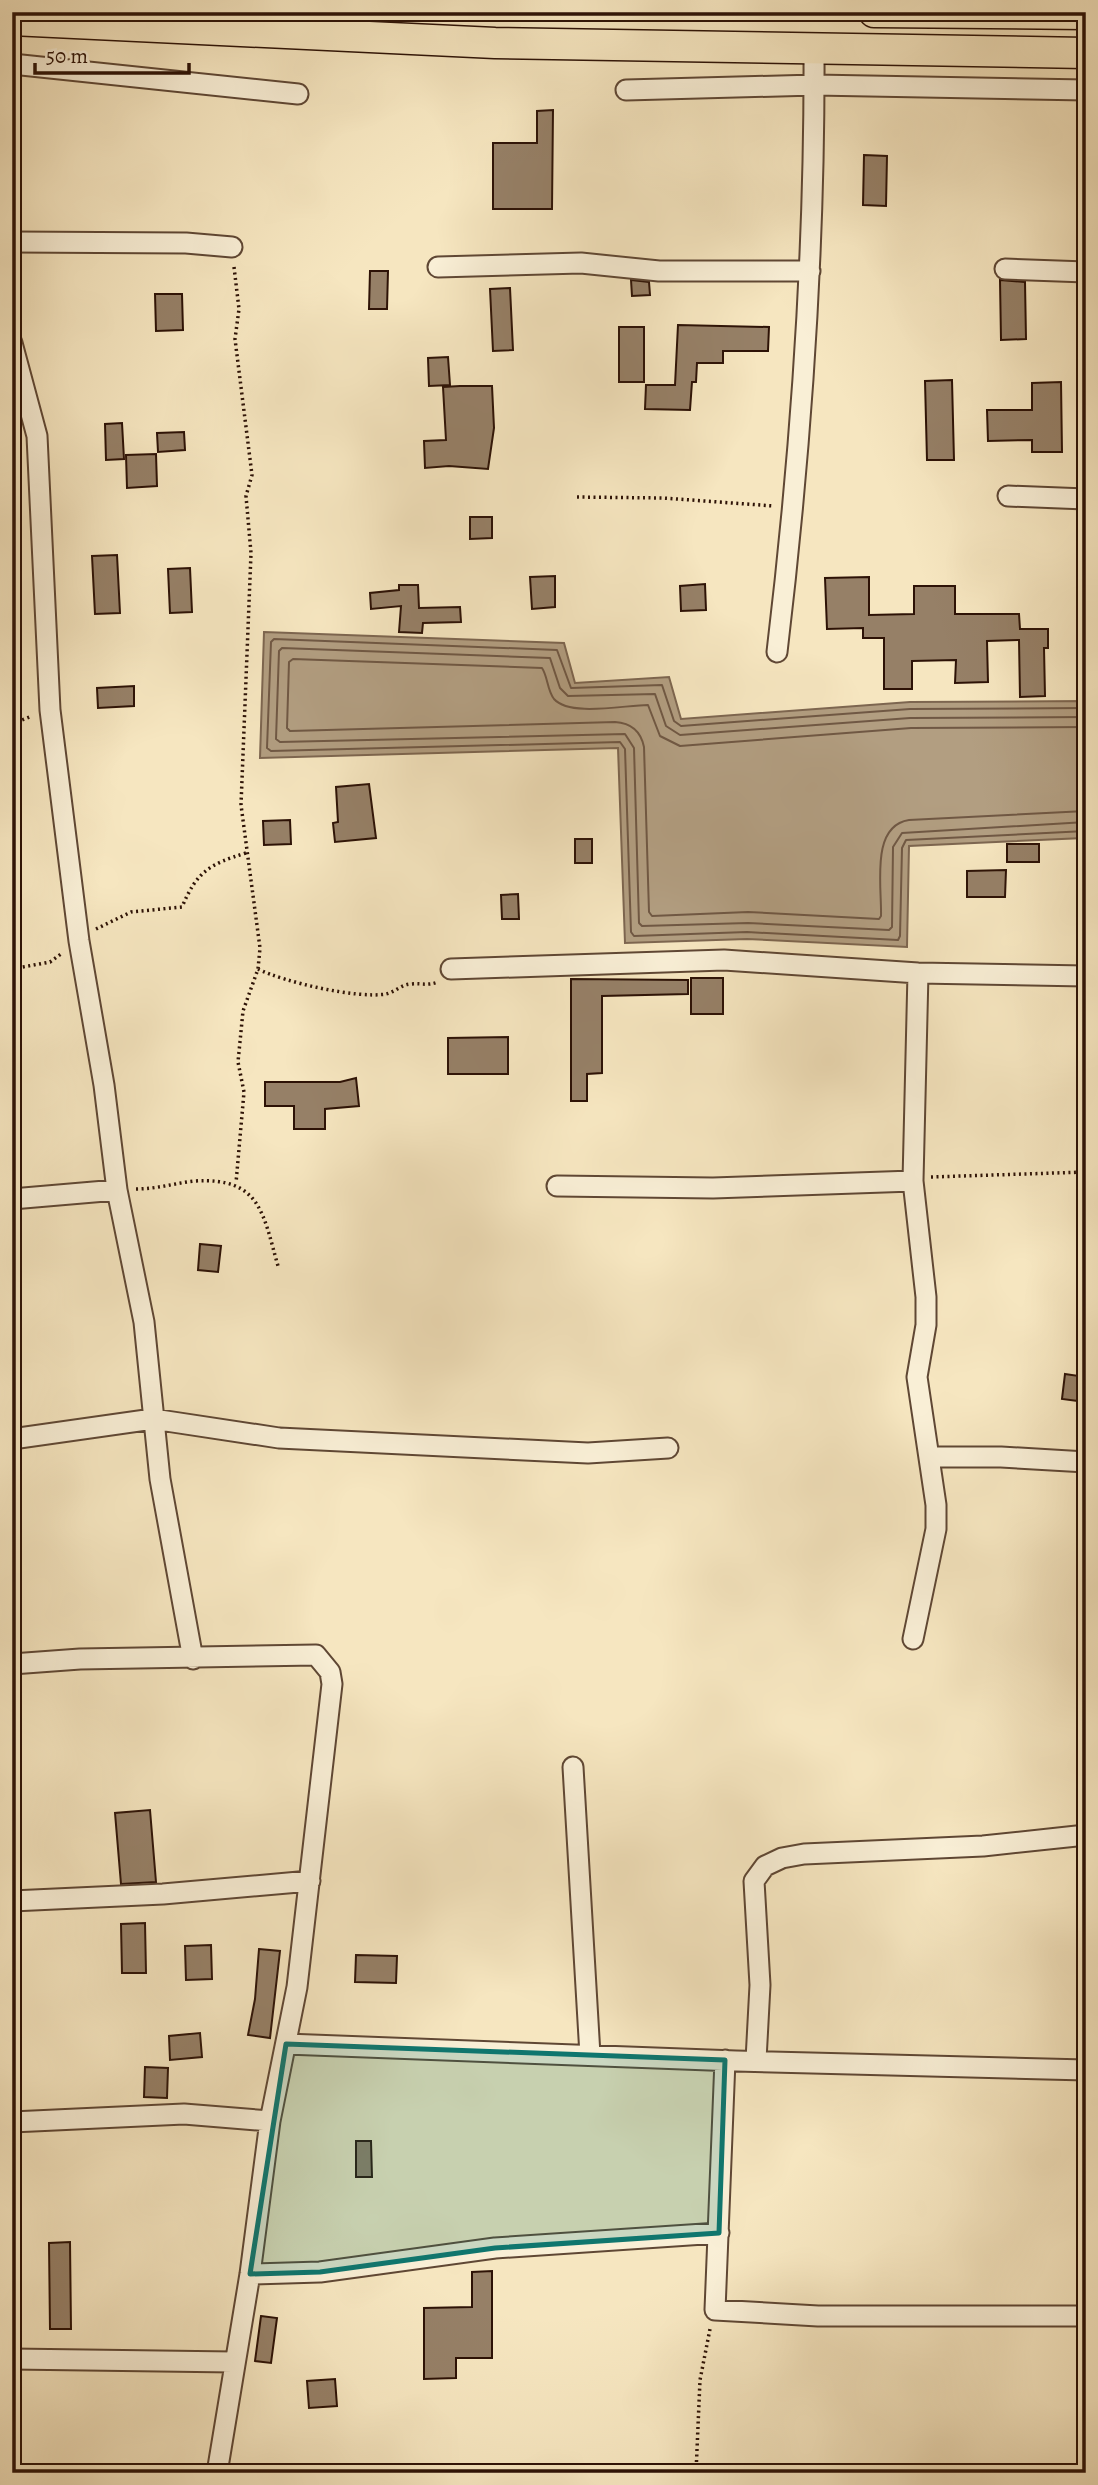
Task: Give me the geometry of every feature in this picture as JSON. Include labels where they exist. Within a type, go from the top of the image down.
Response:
[{"type":"main road","points":[[874,12],[1086,14]]},
{"type":"main road","points":[[12,20],[349,24],[495,43],[1086,53]]},
{"type":"street","points":[[776,652],[794,507],[810,271],[814,49]]},
{"type":"street","points":[[12,64],[298,94]]},
{"type":"street","points":[[626,90],[815,85],[1086,90]]},
{"type":"street","points":[[12,242],[172,243],[232,247]]},
{"type":"street","points":[[438,267],[581,263],[659,271],[810,271]]},
{"type":"street","points":[[1004,269],[1086,272]]},
{"type":"street","points":[[12,343],[37,436],[50,710],[79,941],[104,1085],[117,1190],[144,1322],[164,1503],[193,1659]]},
{"type":"street","points":[[1009,496],[1086,499]]},
{"type":"street","points":[[451,969],[724,960],[918,973],[1086,976]]},
{"type":"street","points":[[913,1639],[936,1529],[930,1457],[917,1377],[926,1325],[926,1297],[913,1181],[919,1049],[918,973]]},
{"type":"street","points":[[558,1186],[713,1188],[913,1181]]},
{"type":"street","points":[[12,1199],[117,1190]]},
{"type":"street","points":[[12,1439],[153,1419],[279,1438],[588,1453],[667,1448]]},
{"type":"street","points":[[930,1457],[1039,1458],[1086,1462]]},
{"type":"street","points":[[12,1664],[80,1659],[316,1655],[330,1672],[332,1684],[297,1987],[270,2121],[250,2274],[233,2362],[217,2473]]},
{"type":"street","points":[[573,1767],[590,2056]]},
{"type":"street","points":[[756,2060],[760,1985],[754,1881],[765,1866],[782,1858],[804,1854],[983,1846],[1086,1835]]},
{"type":"street","points":[[12,1901],[163,1895],[310,1881]]},
{"type":"street","points":[[286,2044],[590,2056],[1086,2070]]},
{"type":"street","points":[[725,2060],[715,2310],[818,2316],[1086,2316]]},
{"type":"street","points":[[12,2122],[151,2114],[270,2121]]},
{"type":"street","points":[[250,2274],[347,2269],[495,2248],[719,2233]]},
{"type":"street","points":[[12,2359],[233,2362]]},
{"type":"path","points":[[232,247],[239,309],[235,339],[252,475],[246,496],[251,553],[241,805],[260,948],[258,969],[247,993],[242,1022],[238,1062],[244,1092],[236,1183]]},
{"type":"path","points":[[577,497],[663,498],[794,507]]},
{"type":"path","points":[[12,969],[50,962],[102,924],[131,912],[182,907],[188,892],[211,863],[246,853]]},
{"type":"path","points":[[258,969],[279,980],[387,994],[409,983],[429,986],[442,980],[451,969]]},
{"type":"path","points":[[913,1181],[932,1176],[1086,1172]]},
{"type":"path","points":[[117,1190],[160,1189],[196,1181],[236,1183],[251,1194],[260,1207],[278,1266]]},
{"type":"path","points":[[696,2473],[700,2380],[715,2310]]},
{"type":"highlighted area","points":[[286,2044],[725,2060],[719,2233],[495,2248],[320,2272],[250,2274]]},
{"type":"water","points":[[264,632],[564,643],[575,683],[669,677],[681,719],[910,702],[1086,701],[1084,838],[909,846],[907,947],[747,939],[625,943],[618,748],[260,758]]},
{"type":"building","points":[[553,110],[552,209],[493,209],[493,143],[537,143],[537,111]]},
{"type":"building","points":[[864,155],[887,156],[886,206],[863,205]]},
{"type":"building","points":[[370,271],[388,271],[387,309],[369,309]]},
{"type":"building","points":[[631,280],[649,282],[650,295],[632,296]]},
{"type":"building","points":[[1000,280],[1025,282],[1026,339],[1001,340]]},
{"type":"building","points":[[510,288],[513,350],[493,351],[490,289]]},
{"type":"building","points":[[155,294],[182,294],[183,330],[156,331]]},
{"type":"building","points":[[678,325],[769,327],[768,351],[723,351],[723,363],[697,363],[696,382],[692,382],[690,410],[645,409],[646,385],[675,385]]},
{"type":"building","points":[[619,327],[644,327],[644,382],[619,382]]},
{"type":"building","points":[[448,357],[450,385],[429,386],[428,358]]},
{"type":"building","points":[[952,380],[954,460],[927,460],[925,381]]},
{"type":"building","points":[[1061,382],[1062,452],[1032,452],[1032,440],[988,441],[987,410],[1032,410],[1032,383]]},
{"type":"building","points":[[492,386],[494,428],[488,469],[449,466],[425,468],[424,441],[446,440],[443,387]]},
{"type":"building","points":[[122,423],[124,459],[106,460],[105,424]]},
{"type":"building","points":[[184,432],[185,450],[158,452],[157,433]]},
{"type":"building","points":[[156,454],[157,486],[127,488],[126,455]]},
{"type":"building","points":[[470,517],[492,517],[492,538],[470,539]]},
{"type":"building","points":[[117,555],[120,613],[95,614],[92,556]]},
{"type":"building","points":[[190,568],[192,612],[170,613],[168,569]]},
{"type":"building","points":[[555,576],[555,607],[532,609],[530,577]]},
{"type":"building","points":[[869,577],[869,615],[914,614],[914,586],[955,586],[955,614],[1019,614],[1020,629],[1048,629],[1048,648],[1044,648],[1045,696],[1020,697],[1019,640],[987,641],[988,682],[955,683],[956,660],[912,661],[912,689],[884,689],[884,638],[863,638],[863,628],[827,629],[825,578]]},
{"type":"building","points":[[705,584],[706,610],[681,611],[680,586]]},
{"type":"building","points":[[399,585],[418,585],[419,608],[460,607],[461,622],[423,623],[422,633],[399,632],[401,606],[371,609],[370,593],[399,590]]},
{"type":"building","points":[[134,686],[134,706],[98,708],[97,688]]},
{"type":"building","points":[[369,784],[376,838],[335,842],[333,823],[338,822],[336,787]]},
{"type":"building","points":[[290,820],[291,844],[264,845],[263,821]]},
{"type":"building","points":[[575,839],[592,839],[592,863],[575,863]]},
{"type":"building","points":[[1007,844],[1039,844],[1039,862],[1007,862]]},
{"type":"building","points":[[1006,870],[1005,897],[967,897],[967,871]]},
{"type":"building","points":[[518,894],[519,919],[502,919],[501,895]]},
{"type":"building","points":[[691,978],[723,978],[723,1014],[691,1014]]},
{"type":"building","points":[[571,979],[688,980],[688,994],[602,996],[602,1073],[587,1074],[587,1101],[571,1101]]},
{"type":"building","points":[[508,1037],[508,1074],[448,1074],[448,1038]]},
{"type":"building","points":[[356,1078],[359,1106],[325,1109],[325,1129],[294,1129],[294,1106],[265,1106],[265,1082],[340,1082]]},
{"type":"building","points":[[200,1244],[221,1246],[218,1272],[198,1270]]},
{"type":"building","points":[[1065,1374],[1086,1377],[1086,1402],[1062,1399]]},
{"type":"building","points":[[150,1810],[156,1882],[121,1884],[115,1813]]},
{"type":"building","points":[[145,1923],[146,1973],[122,1973],[121,1924]]},
{"type":"building","points":[[211,1945],[212,1979],[186,1980],[185,1946]]},
{"type":"building","points":[[259,1949],[280,1951],[270,2038],[248,2035],[255,1999]]},
{"type":"building","points":[[356,1955],[397,1956],[396,1983],[355,1982]]},
{"type":"building","points":[[200,2033],[202,2057],[170,2060],[169,2036]]},
{"type":"building","points":[[145,2067],[168,2068],[167,2098],[144,2097]]},
{"type":"building","points":[[356,2141],[371,2141],[372,2177],[356,2177]]},
{"type":"building","points":[[70,2242],[71,2329],[50,2329],[49,2243]]},
{"type":"building","points":[[492,2271],[492,2358],[456,2358],[456,2378],[424,2379],[424,2308],[472,2307],[472,2272]]},
{"type":"building","points":[[261,2316],[277,2318],[271,2363],[255,2361]]},
{"type":"building","points":[[335,2379],[337,2406],[309,2408],[307,2381]]}]
